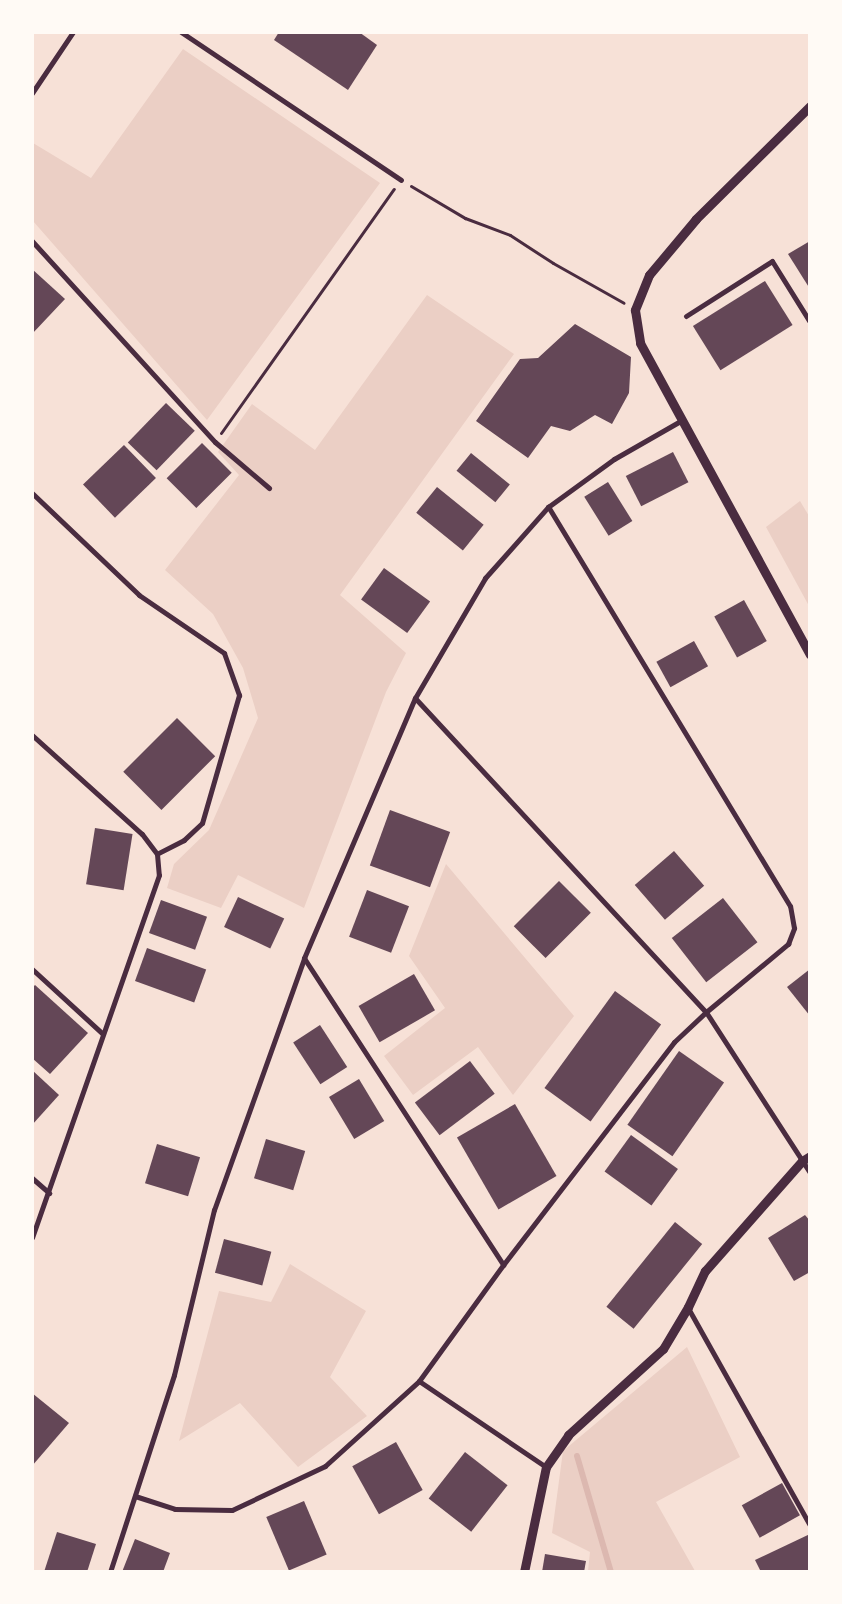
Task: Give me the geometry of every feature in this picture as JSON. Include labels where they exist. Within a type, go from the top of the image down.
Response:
[{"type":"street","points":[[32,93],[74,32]]},
{"type":"street","points":[[181,32],[401,180]]},
{"type":"street","points":[[810,106],[690,226],[649,275],[635,310],[640,343],[810,655]]},
{"type":"street","points":[[32,241],[215,442],[269,488]]},
{"type":"street","points":[[686,316],[772,261],[810,322]]},
{"type":"street","points":[[110,1572],[174,1375],[214,1210],[304,958],[416,698],[485,578],[548,507],[614,459],[682,419]]},
{"type":"street","points":[[32,493],[139,595],[224,653],[239,695],[202,823],[184,840],[157,854]]},
{"type":"street","points":[[135,1496],[175,1509],[232,1510],[325,1466],[419,1381],[503,1265],[674,1042],[706,1012],[788,944],[794,928],[790,906],[548,507]]},
{"type":"street","points":[[416,698],[706,1012],[806,1158],[810,1174]]},
{"type":"street","points":[[32,735],[142,834],[157,854],[159,875],[32,1237]]},
{"type":"street","points":[[304,958],[503,1265]]},
{"type":"street","points":[[32,969],[103,1034]]},
{"type":"street","points":[[524,1572],[546,1466],[568,1436],[663,1349],[688,1307],[706,1271],[806,1158]]},
{"type":"street","points":[[32,1178],[49,1193]]},
{"type":"street","points":[[688,1307],[810,1525]]},
{"type":"street","points":[[419,1381],[546,1466]]},
{"type":"path","points":[[215,442],[401,180],[465,218],[510,235],[553,263],[635,310]]},
{"type":"shaded area","points":[[183,49],[380,183],[207,420],[33,221],[33,143],[91,178]]},
{"type":"shaded area","points":[[427,295],[514,354],[340,595],[406,653],[386,692],[304,908],[238,875],[221,908],[167,888],[174,864],[209,830],[258,718],[243,668],[213,614],[165,570],[239,475],[218,452],[252,404],[315,450]]},
{"type":"shaded area","points":[[800,501],[809,516],[809,606],[766,527]]},
{"type":"shaded area","points":[[446,864],[574,1016],[513,1095],[478,1047],[413,1095],[384,1056],[445,1008],[409,956]]},
{"type":"shaded area","points":[[290,1264],[366,1311],[330,1377],[367,1416],[298,1467],[240,1403],[179,1441],[219,1291],[271,1302]]},
{"type":"shaded area","points":[[687,1347],[740,1457],[656,1502],[695,1571],[588,1571],[590,1552],[552,1533],[563,1451]]},
{"type":"building","points":[[279,32],[359,32],[377,45],[348,90],[274,40]]},
{"type":"building","points":[[810,241],[810,289],[788,254]]},
{"type":"building","points":[[32,269],[65,299],[32,334]]},
{"type":"building","points":[[765,281],[793,325],[720,370],[693,326]]},
{"type":"building","points":[[575,324],[631,357],[629,393],[612,424],[595,415],[570,431],[551,426],[528,458],[476,421],[520,359],[538,358]]},
{"type":"building","points":[[166,403],[195,431],[157,470],[128,443]]},
{"type":"building","points":[[202,443],[232,473],[196,508],[167,478]]},
{"type":"building","points":[[124,445],[156,478],[115,518],[83,485]]},
{"type":"building","points":[[673,452],[688,482],[641,506],[626,476]]},
{"type":"building","points":[[471,453],[510,484],[495,502],[457,471]]},
{"type":"building","points":[[608,482],[632,521],[609,536],[584,497]]},
{"type":"building","points":[[437,487],[484,525],[463,550],[416,513]]},
{"type":"building","points":[[384,568],[430,602],[407,633],[361,600]]},
{"type":"building","points":[[744,600],[767,641],[737,658],[714,616]]},
{"type":"building","points":[[694,641],[708,666],[670,687],[656,662]]},
{"type":"building","points":[[177,718],[215,756],[161,810],[123,772]]},
{"type":"building","points":[[390,810],[450,832],[430,887],[370,865]]},
{"type":"building","points":[[95,828],[133,834],[124,890],[86,884]]},
{"type":"building","points":[[674,851],[704,886],[665,920],[635,885]]},
{"type":"building","points":[[559,881],[591,913],[546,958],[514,926]]},
{"type":"building","points":[[367,890],[409,906],[391,953],[349,937]]},
{"type":"building","points":[[238,897],[284,919],[270,948],[224,927]]},
{"type":"building","points":[[723,898],[757,942],[706,982],[672,938]]},
{"type":"building","points":[[161,900],[207,917],[195,950],[149,933]]},
{"type":"building","points":[[147,948],[206,970],[194,1002],[135,981]]},
{"type":"building","points":[[810,969],[810,1016],[787,987]]},
{"type":"building","points":[[414,974],[435,1010],[380,1042],[359,1006]]},
{"type":"building","points":[[35,985],[88,1033],[50,1074],[32,1058],[32,988]]},
{"type":"building","points":[[615,991],[661,1025],[591,1122],[544,1088]]},
{"type":"building","points":[[320,1025],[347,1067],[320,1084],[293,1042]]},
{"type":"building","points":[[679,1051],[724,1083],[672,1156],[627,1125]]},
{"type":"building","points":[[470,1061],[495,1094],[440,1135],[415,1103]]},
{"type":"building","points":[[32,1070],[59,1095],[32,1125]]},
{"type":"building","points":[[359,1079],[384,1121],[354,1139],[329,1097]]},
{"type":"building","points":[[515,1104],[556,1176],[498,1209],[457,1138]]},
{"type":"building","points":[[631,1135],[678,1169],[651,1205],[605,1171]]},
{"type":"building","points":[[266,1139],[305,1151],[293,1190],[254,1178]]},
{"type":"building","points":[[157,1144],[200,1157],[188,1196],[145,1183]]},
{"type":"building","points":[[805,1215],[810,1221],[810,1272],[794,1281],[768,1238]]},
{"type":"building","points":[[675,1222],[702,1244],[634,1329],[606,1307]]},
{"type":"building","points":[[224,1239],[271,1252],[262,1285],[215,1273]]},
{"type":"building","points":[[32,1393],[69,1423],[32,1466]]},
{"type":"building","points":[[396,1442],[423,1490],[379,1514],[352,1466]]},
{"type":"building","points":[[465,1452],[508,1485],[471,1532],[429,1498]]},
{"type":"building","points":[[782,1483],[800,1515],[760,1538],[742,1505]]},
{"type":"building","points":[[304,1501],[327,1554],[289,1570],[266,1517]]},
{"type":"building","points":[[57,1532],[96,1544],[87,1572],[44,1572]]},
{"type":"building","points":[[810,1534],[810,1572],[761,1572],[755,1560]]},
{"type":"building","points":[[135,1539],[170,1553],[163,1572],[122,1572]]},
{"type":"building","points":[[545,1554],[586,1561],[584,1572],[542,1572]]},
{"type":"waterway","points":[[577,1456],[611,1572]]}]
